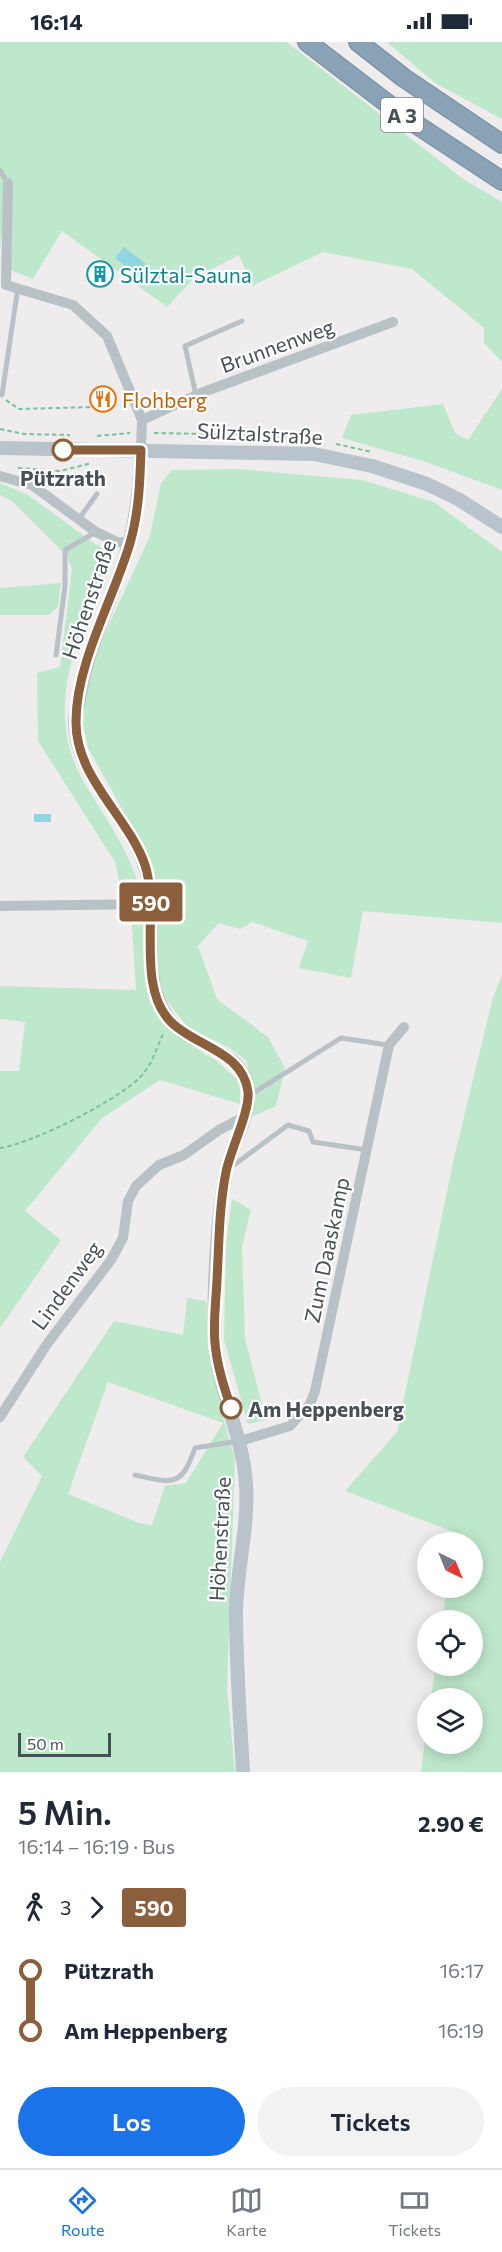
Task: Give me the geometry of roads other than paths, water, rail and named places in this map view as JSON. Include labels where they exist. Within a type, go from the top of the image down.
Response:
[{"type":"highway","name":"A 3","points":[[307,42],[405,117],[502,181]]},
{"type":"highway","name":"A 3","points":[[358,42],[404,78],[502,144]]},
{"type":"main road","name":"Sülztalstraße","points":[[0,448],[94,443],[141,450],[286,452],[350,460],[427,484],[502,527]]},
{"type":"main road","name":"Höhenstraße","points":[[141,450],[139,501],[130,543],[90,654],[75,722],[81,751],[92,777],[130,836],[145,866],[152,904],[151,971],[158,1000],[169,1020],[189,1036],[237,1065],[247,1081],[249,1096],[226,1171],[219,1241],[215,1341],[219,1368],[240,1441],[246,1486],[236,1609],[243,1772]]},
{"type":"street","points":[[8,183],[6,285],[73,305],[107,336],[142,420],[141,450]]},
{"type":"street","name":"Brunnenweg","points":[[142,420],[196,396],[377,334],[393,322]]},
{"type":"street","points":[[1,476],[32,485],[96,532],[117,542],[130,543]]},
{"type":"street","points":[[0,906],[152,904]]},
{"type":"street","name":"Zum Daaskamp","points":[[240,1441],[290,1426],[310,1404],[332,1318],[389,1045],[404,1027]]},
{"type":"street","name":"Lindenweg","points":[[0,1417],[47,1344],[111,1260],[123,1238],[128,1201],[136,1186],[159,1165],[184,1155],[219,1130],[242,1118]]},
{"type":"lane","points":[[0,171],[8,183]]},
{"type":"lane","points":[[2,395],[18,287]]},
{"type":"lane","points":[[196,396],[186,346],[242,321]]},
{"type":"lane","points":[[78,520],[97,494]]},
{"type":"lane","points":[[56,655],[65,586],[65,550],[96,532]]},
{"type":"lane","points":[[249,1096],[341,1038],[389,1045]]},
{"type":"lane","points":[[226,1171],[288,1125],[309,1131],[313,1142],[367,1150]]},
{"type":"lane","points":[[135,1475],[164,1482],[181,1477],[188,1469],[195,1448],[240,1441]]},
{"type":"water","points":[[124,247],[146,264],[138,275],[115,258]]},
{"type":"water","points":[[34,814],[51,814],[51,822],[34,822]]},
{"type":"place","name":"Sülztal-Sauna","points":[[100,274]]},
{"type":"place","name":"Flohberg","points":[[103,399]]},
{"type":"place","name":"Pützrath","points":[[63,450]]},
{"type":"place","name":"Am Heppenberg","points":[[231,1408]]}]
